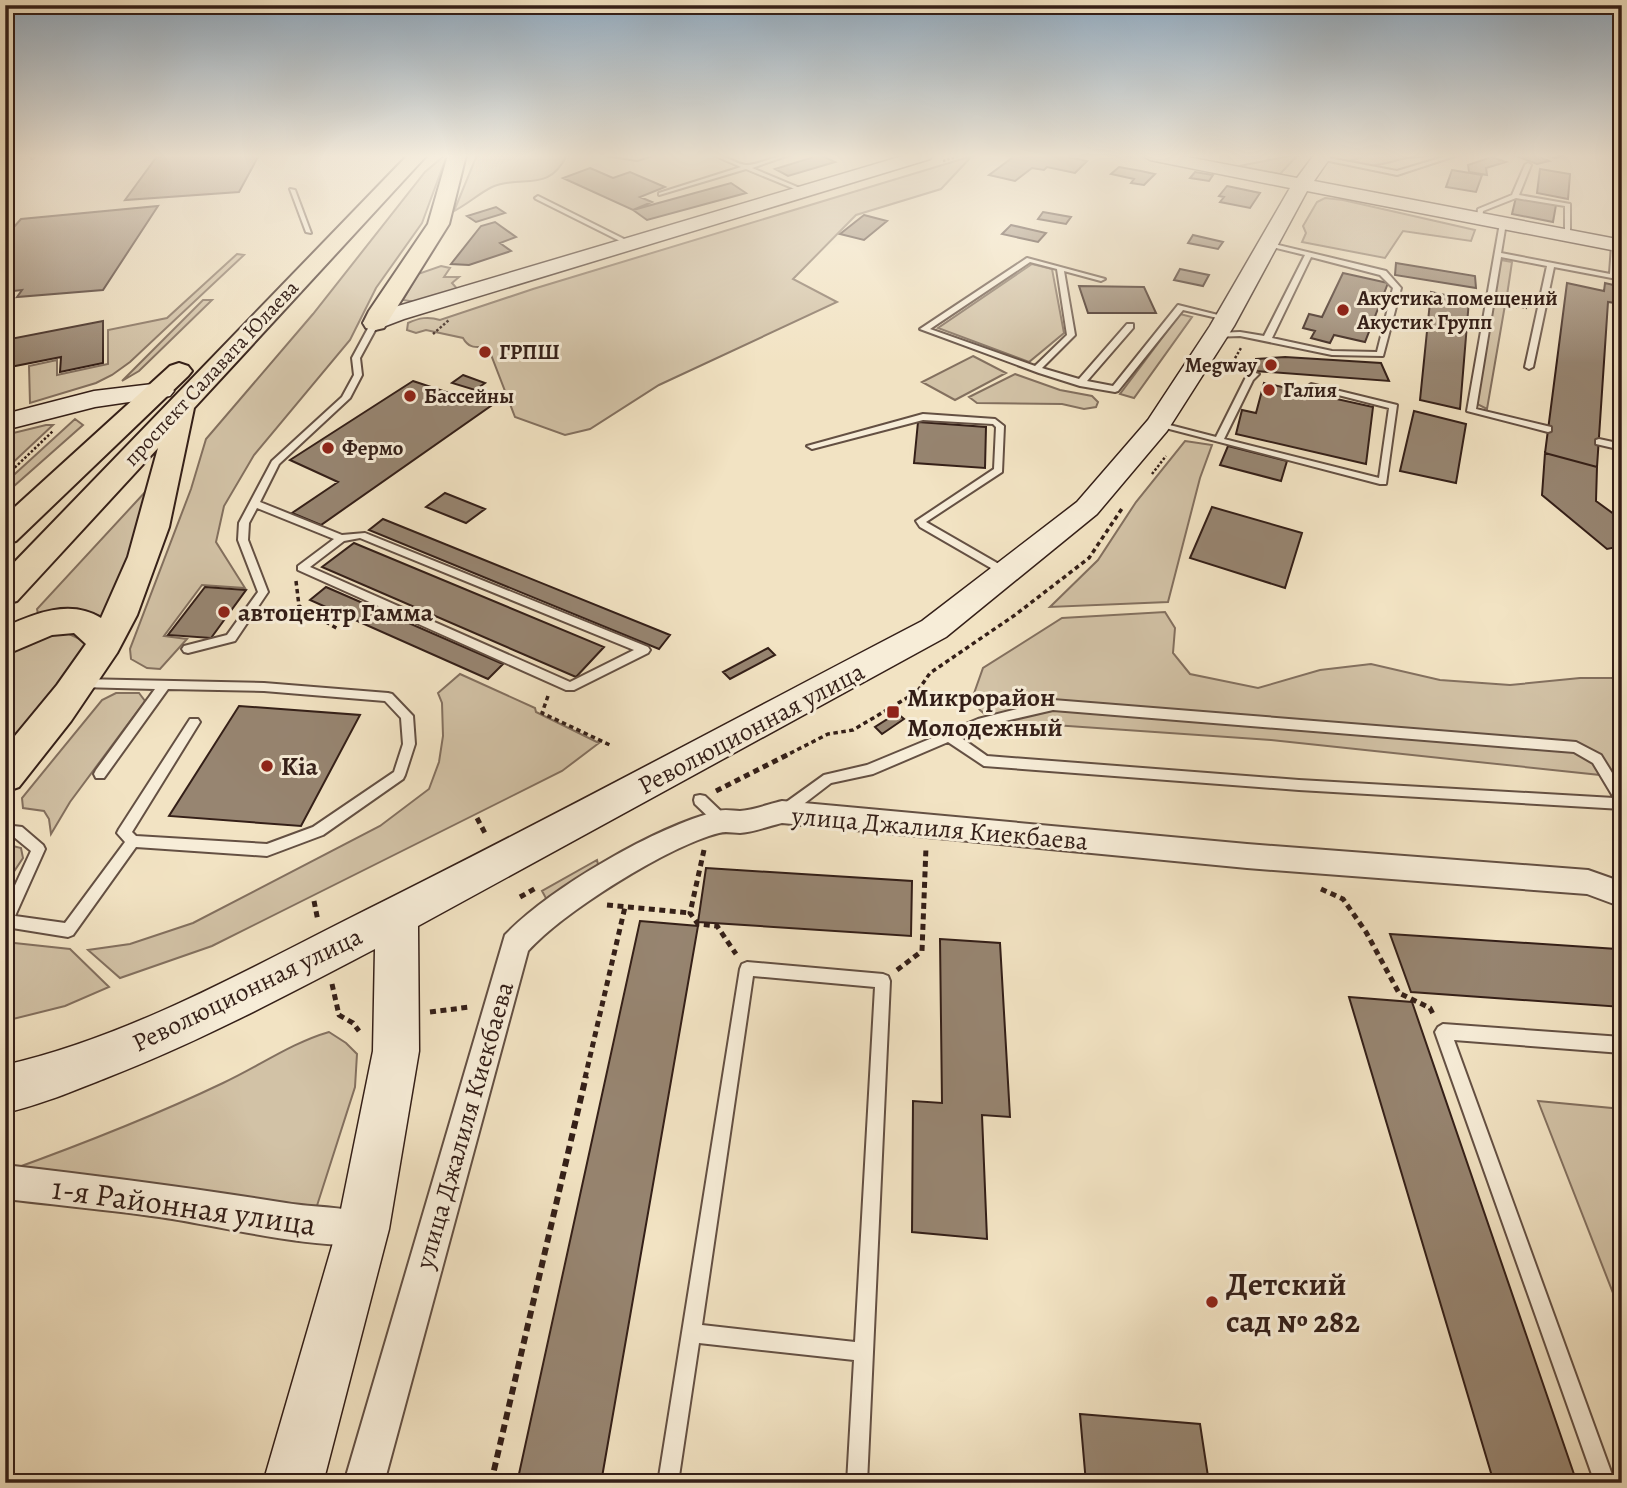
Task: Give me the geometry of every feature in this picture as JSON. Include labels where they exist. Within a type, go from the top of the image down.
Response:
[{"type":"main road","name":"проспект Салавата Юлаева","points":[[290,251],[316,224]]},
{"type":"main road","name":"проспект Салавата Юлаева","points":[[5,593],[172,397],[347,224]]},
{"type":"main road","points":[[375,323],[389,296],[434,233],[437,224]]},
{"type":"main road","name":"проспект Салавата Юлаева","points":[[5,534],[123,423],[172,397],[198,351]]},
{"type":"main road","points":[[5,776],[80,683],[120,617],[161,507],[172,397]]},
{"type":"main road","points":[[5,504],[123,423]]},
{"type":"main road","points":[[5,642],[47,624],[72,620],[90,624],[99,631],[105,644]]},
{"type":"street","points":[[375,323],[691,224]]},
{"type":"street","name":"Революционная улица","points":[[5,1089],[34,1082],[132,1045],[233,1000],[397,916],[934,629],[1087,508],[1158,425],[1221,326],[1278,224]]},
{"type":"street","points":[[1511,224],[1618,245]]},
{"type":"street","points":[[389,296],[392,303],[400,308],[419,308]]},
{"type":"street","points":[[5,422],[94,399],[172,397]]},
{"type":"street","name":"улица Джалиля Киекбаева","points":[[364,1483],[515,944],[534,925],[566,901],[639,858],[694,830],[722,821],[741,822],[782,812],[1247,856],[1588,882],[1622,895]]},
{"type":"street","points":[[293,1483],[363,1229],[396,1051],[397,916]]},
{"type":"street","name":"1-я Районная улица","points":[[5,1182],[161,1200],[320,1226],[363,1229]]},
{"type":"lane","points":[[306,224],[309,232]]},
{"type":"lane","points":[[591,224],[628,243]]},
{"type":"lane","points":[[1503,224],[1471,411],[1548,429]]},
{"type":"lane","points":[[1568,224],[1568,235]]},
{"type":"lane","points":[[1101,279],[1029,259],[924,329],[1080,383],[1115,389],[1181,307],[1240,334],[1332,353],[1380,354],[1397,288],[1383,273],[1266,244]]},
{"type":"lane","points":[[1497,254],[1614,277],[1618,245]]},
{"type":"lane","points":[[1267,340],[1309,254]]},
{"type":"lane","points":[[1529,367],[1551,264]]},
{"type":"lane","points":[[1037,369],[1071,335],[1060,268]]},
{"type":"lane","points":[[188,649],[231,638],[263,592],[243,540],[244,523],[275,463],[346,398],[358,375],[356,358],[375,323]]},
{"type":"lane","points":[[1080,383],[1130,326]]},
{"type":"lane","points":[[1219,439],[1249,379],[1255,374]]},
{"type":"lane","points":[[1158,425],[1383,482],[1394,407],[1311,387]]},
{"type":"lane","points":[[812,446],[923,417],[995,422],[1000,426],[999,470],[921,521],[923,525],[1008,573]]},
{"type":"lane","points":[[1599,442],[1622,447]]},
{"type":"lane","points":[[253,503],[341,538],[361,536],[644,650],[570,687],[302,568],[341,538]]},
{"type":"lane","points":[[80,683],[264,687],[388,697],[407,716],[409,744],[399,775],[318,831],[267,850],[133,841],[124,833],[194,722]]},
{"type":"lane","points":[[100,775],[164,684]]},
{"type":"lane","points":[[782,812],[828,779],[869,769],[982,722],[1053,705],[1205,719],[1380,729],[1576,747],[1597,759],[1622,803]]},
{"type":"lane","points":[[951,737],[984,761],[1299,785],[1622,803]]},
{"type":"lane","points":[[700,800],[722,821]]},
{"type":"lane","points":[[5,831],[17,831],[38,849],[6,920],[68,930],[133,841]]},
{"type":"lane","points":[[668,1483],[747,969],[883,981],[857,1483]]},
{"type":"lane","points":[[1605,1483],[1443,1032],[1622,1045]]},
{"type":"lane","points":[[691,1333],[863,1352]]},
{"type":"path","points":[[5,477],[58,424]]},
{"type":"path","points":[[302,568],[296,578],[299,606],[338,629]]},
{"type":"path","points":[[555,681],[542,713],[610,745]]},
{"type":"path","points":[[722,821],[703,853],[690,913],[698,924],[717,926],[747,969]]},
{"type":"path","points":[[883,981],[922,951],[927,827]]},
{"type":"path","points":[[1314,886],[1343,899],[1366,932],[1399,993],[1430,1008],[1443,1032]]},
{"type":"path","points":[[314,901],[339,1015],[353,1023],[366,1040]]},
{"type":"path","points":[[566,901],[690,913]]},
{"type":"path","points":[[491,1483],[625,907]]},
{"type":"shaded area","points":[[384,224],[421,224],[376,288],[350,340],[254,455],[224,506],[216,542],[245,588],[202,585],[164,636],[187,639],[160,669],[147,668],[131,659],[130,649],[191,489],[206,439],[313,314]]},
{"type":"shaded area","points":[[746,224],[847,224],[793,279],[837,302],[659,385],[590,429],[565,435],[515,417],[488,347],[473,347],[463,338],[426,330],[416,333],[407,330],[408,323],[416,320],[440,320]]},
{"type":"shaded area","points":[[1451,224],[1475,230],[1471,241],[1403,231],[1385,258],[1302,242],[1306,233],[1303,226]]},
{"type":"shaded area","points":[[237,254],[244,255],[130,362],[112,375],[96,383],[30,403],[29,366],[57,360],[57,375],[108,364],[108,330],[167,318]]},
{"type":"shaded area","points":[[1501,260],[1512,262],[1506,302],[1494,299]]},
{"type":"shaded area","points":[[1032,264],[1052,269],[1064,333],[1029,362],[938,328]]},
{"type":"shaded area","points":[[441,266],[450,268],[444,277],[459,277],[452,283],[460,292],[423,303],[403,300],[418,274]]},
{"type":"shaded area","points":[[203,300],[212,300],[139,371],[122,381]]},
{"type":"shaded area","points":[[1493,303],[1505,305],[1487,409],[1475,403]]},
{"type":"shaded area","points":[[1180,314],[1192,317],[1134,398],[1120,394]]},
{"type":"shaded area","points":[[973,356],[1006,373],[955,400],[922,382]]},
{"type":"shaded area","points":[[1015,374],[1060,390],[1092,396],[1098,402],[1096,407],[1084,409],[1062,404],[977,403],[969,397]]},
{"type":"shaded area","points":[[75,419],[83,425],[5,494],[5,483]]},
{"type":"shaded area","points":[[53,425],[5,470],[5,435]]},
{"type":"shaded area","points":[[1185,441],[1212,445],[1200,478],[1168,602],[1050,607],[1098,560],[1136,502]]},
{"type":"shaded area","points":[[147,490],[151,494],[108,622],[94,613],[38,614],[37,609]]},
{"type":"shaded area","points":[[1165,612],[1175,628],[1173,653],[1190,674],[1258,688],[1320,670],[1371,664],[1440,680],[1510,685],[1580,678],[1622,678],[1622,781],[1619,777],[1271,740],[1039,724],[1008,734],[980,710],[972,699],[983,668],[1062,618]]},
{"type":"shaded area","points":[[54,633],[69,634],[82,640],[86,646],[85,656],[5,754],[5,654]]},
{"type":"shaded area","points":[[460,674],[535,708],[536,712],[599,743],[562,771],[212,946],[120,978],[88,950],[130,944],[193,923],[380,826],[429,789],[439,762],[443,736],[442,703],[438,693]]},
{"type":"shaded area","points":[[116,693],[139,693],[145,701],[70,802],[51,834],[49,819],[44,811],[23,808],[22,798],[102,700]]},
{"type":"shaded area","points":[[5,844],[21,848],[23,858],[5,885]]},
{"type":"shaded area","points":[[597,860],[600,873],[548,902],[542,891]]},
{"type":"shaded area","points":[[5,942],[70,949],[109,987],[65,1006],[5,1021]]},
{"type":"shaded area","points":[[329,1032],[357,1054],[355,1087],[314,1215],[5,1172],[170,1107],[236,1077],[301,1042]]},
{"type":"shaded area","points":[[1538,1101],[1622,1109],[1622,1316]]},
{"type":"building","points":[[16,224],[146,224],[103,290],[17,297],[22,290],[5,292],[5,237]]},
{"type":"building","points":[[498,224],[516,237],[500,243],[511,251],[469,265],[451,264],[481,226]]},
{"type":"building","points":[[852,224],[883,224],[864,240],[840,234]]},
{"type":"building","points":[[1011,225],[1046,233],[1038,242],[1002,234]]},
{"type":"building","points":[[1193,235],[1223,242],[1218,249],[1188,243]]},
{"type":"building","points":[[1396,263],[1475,276],[1476,288],[1395,275]]},
{"type":"building","points":[[1180,269],[1209,275],[1203,286],[1174,280]]},
{"type":"building","points":[[1343,273],[1388,283],[1365,342],[1334,335],[1330,343],[1311,338],[1315,331],[1303,328],[1309,314],[1322,317]]},
{"type":"building","points":[[1567,283],[1604,291],[1605,283],[1622,287],[1622,304],[1608,302],[1597,467],[1545,453]]},
{"type":"building","points":[[1079,286],[1144,287],[1156,313],[1088,313]]},
{"type":"building","points":[[1431,292],[1469,300],[1460,409],[1420,400]]},
{"type":"building","points":[[103,321],[103,363],[60,372],[61,357],[5,368],[5,340]]},
{"type":"building","points":[[1285,357],[1381,363],[1389,381],[1255,371],[1256,359]]},
{"type":"building","points":[[463,375],[485,383],[475,390],[452,383]]},
{"type":"building","points":[[413,381],[464,398],[470,394],[495,403],[321,525],[292,513],[338,482],[290,460]]},
{"type":"building","points":[[1264,383],[1373,407],[1366,464],[1236,434],[1242,410],[1256,413]]},
{"type":"building","points":[[1414,411],[1466,424],[1456,483],[1400,471]]},
{"type":"building","points":[[918,422],[986,427],[985,468],[914,463]]},
{"type":"building","points":[[1228,446],[1287,461],[1281,481],[1220,465]]},
{"type":"building","points":[[1545,453],[1597,467],[1596,501],[1622,520],[1622,546],[1607,549],[1542,495]]},
{"type":"building","points":[[445,493],[485,509],[466,523],[426,507]]},
{"type":"building","points":[[1212,507],[1302,533],[1285,588],[1190,558]]},
{"type":"building","points":[[383,519],[670,635],[659,649],[369,530]]},
{"type":"building","points":[[354,543],[604,647],[576,677],[322,567]]},
{"type":"building","points":[[205,587],[246,590],[211,638],[168,635]]},
{"type":"building","points":[[326,587],[503,664],[488,679],[310,600]]},
{"type":"building","points":[[768,648],[775,655],[730,679],[723,672]]},
{"type":"building","name":"Kia","points":[[239,706],[360,715],[301,826],[169,816]]},
{"type":"building","points":[[897,713],[904,719],[882,734],[875,727]]},
{"type":"building","points":[[706,868],[912,881],[911,936],[698,922]]},
{"type":"building","points":[[640,921],[698,926],[601,1483],[517,1483]]},
{"type":"building","points":[[1390,934],[1617,949],[1622,959],[1622,1007],[1411,992]]},
{"type":"building","points":[[940,939],[1000,943],[1010,1117],[982,1115],[987,1239],[912,1232],[913,1101],[942,1103]]},
{"type":"building","points":[[1349,997],[1412,1002],[1577,1483],[1494,1483]]},
{"type":"building","points":[[1080,1414],[1200,1424],[1209,1483],[1086,1483]]},
{"type":"place","name":"Акустика помещений Акустик Групп","points":[[1343,310]]},
{"type":"place","name":"ГРПШ","points":[[485,352]]},
{"type":"place","name":"Megway","points":[[1271,365]]},
{"type":"place","name":"Галия","points":[[1269,390]]},
{"type":"place","name":"Бассейны","points":[[410,396]]},
{"type":"place","name":"Фермо","points":[[328,448]]},
{"type":"place","name":"автоцентр Гамма","points":[[224,612]]},
{"type":"place","name":"Микрорайон Молодежный","points":[[893,712]]},
{"type":"place","name":"Kia","points":[[267,766]]},
{"type":"place","name":"Детский сад № 282","points":[[1212,1302]]}]
